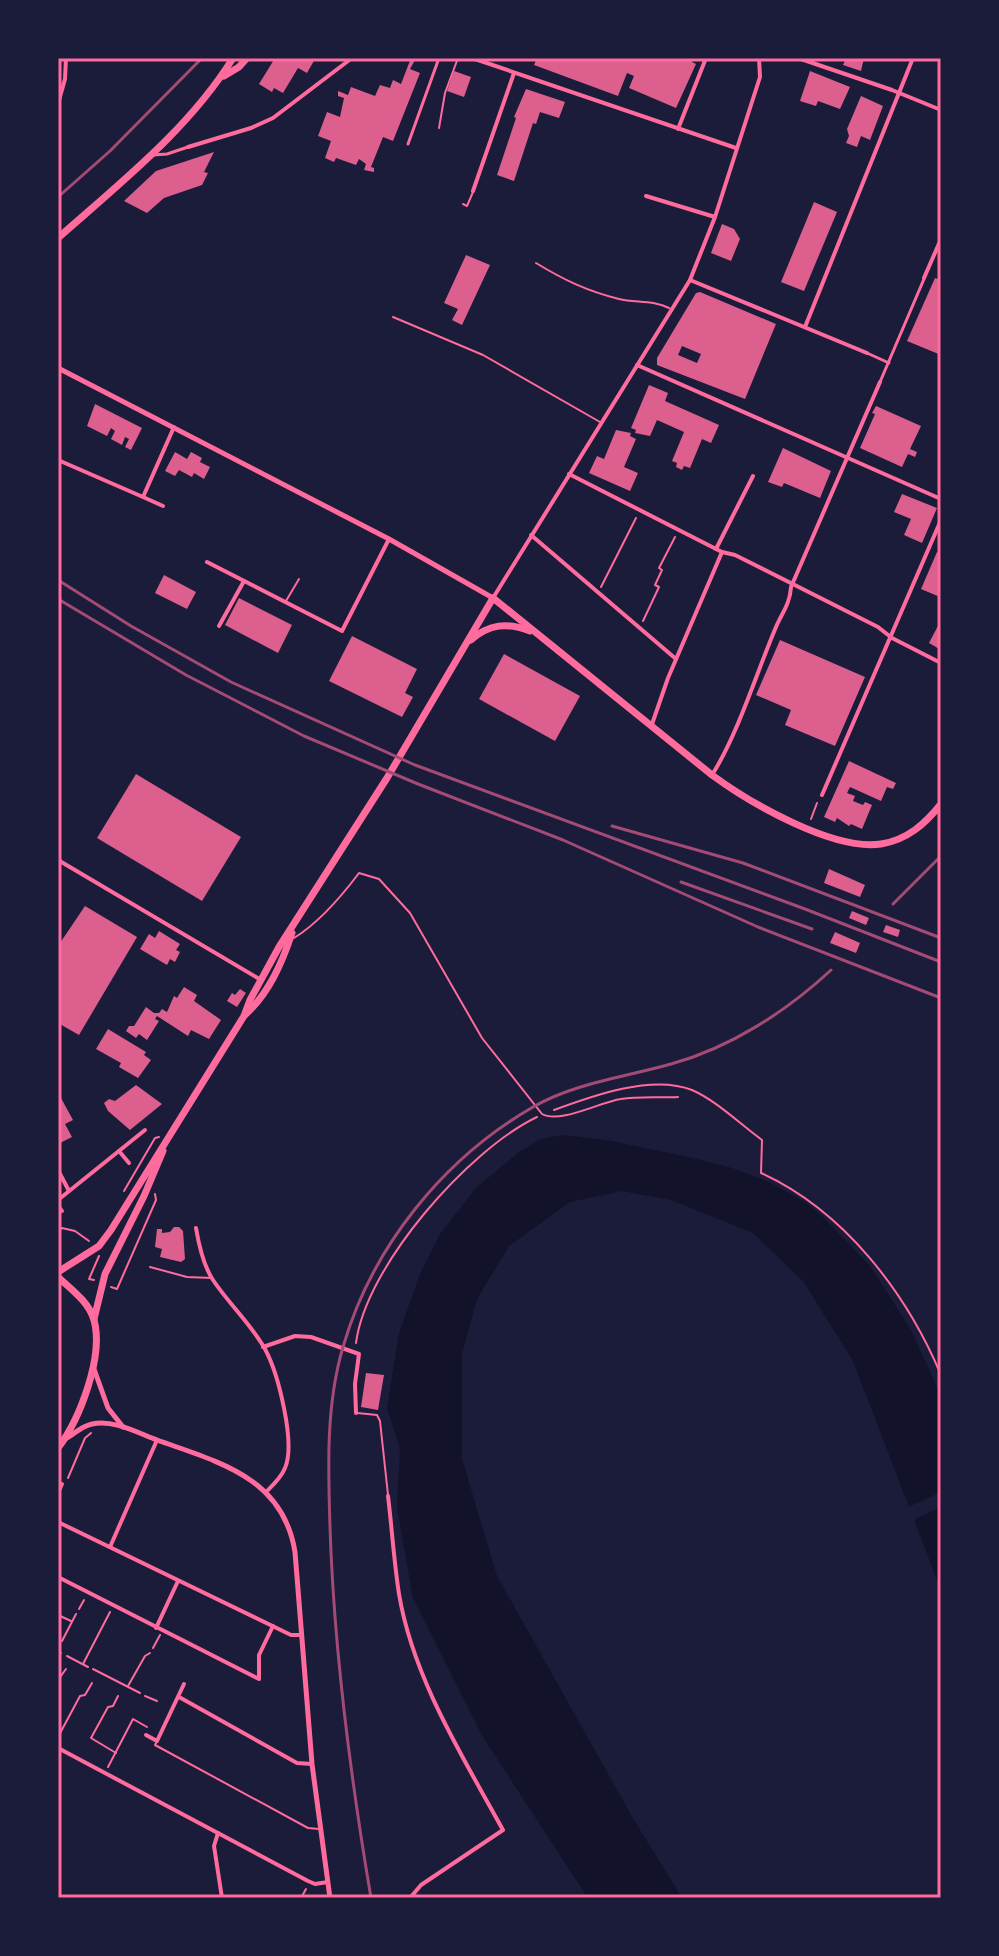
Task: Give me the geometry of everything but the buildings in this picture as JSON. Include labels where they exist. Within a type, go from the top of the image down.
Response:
[{"type":"highway","points":[[58,238],[151,155],[222,77],[233,58]]},
{"type":"highway","points":[[222,77],[247,58]]},
{"type":"highway","points":[[94,1319],[86,1305],[58,1275],[105,1240],[244,1016],[279,947],[387,778],[493,598],[651,728],[712,775],[767,810],[839,839],[882,844],[919,828],[941,804]]},
{"type":"highway","points":[[462,651],[471,640],[489,628],[507,625],[535,633]]},
{"type":"highway","points":[[244,1016],[270,984],[284,958],[295,923]]},
{"type":"highway","points":[[58,1448],[93,1368],[94,1319],[105,1274],[144,1196],[170,1133]]},
{"type":"street","points":[[58,104],[65,79],[66,58]]},
{"type":"street","points":[[151,155],[167,154],[273,118],[352,58]]},
{"type":"street","points":[[408,144],[439,58]]},
{"type":"street","points":[[472,58],[736,148]]},
{"type":"street","points":[[678,129],[706,58]]},
{"type":"street","points":[[58,368],[389,539],[493,598],[690,280],[715,217],[760,77],[759,58]]},
{"type":"street","points":[[798,58],[941,110]]},
{"type":"street","points":[[805,327],[913,58]]},
{"type":"street","points":[[473,191],[514,73]]},
{"type":"street","points":[[470,179],[477,182]]},
{"type":"street","points":[[646,196],[715,217]]},
{"type":"street","points":[[712,775],[726,750],[776,625],[790,599],[793,584],[941,239]]},
{"type":"street","points":[[690,280],[889,363]]},
{"type":"street","points":[[637,365],[941,499]]},
{"type":"street","points":[[143,497],[174,427]]},
{"type":"street","points":[[58,460],[163,506]]},
{"type":"street","points":[[569,474],[878,627],[892,638],[941,663]]},
{"type":"street","points":[[651,728],[719,550],[753,476]]},
{"type":"street","points":[[822,795],[941,520]]},
{"type":"street","points":[[531,535],[573,570],[582,582],[598,591],[676,659]]},
{"type":"street","points":[[207,562],[342,631],[389,539]]},
{"type":"street","points":[[219,626],[244,581]]},
{"type":"street","points":[[58,860],[261,980]]},
{"type":"street","points":[[59,1205],[69,1191],[145,1130]]},
{"type":"street","points":[[119,1151],[129,1163]]},
{"type":"street","points":[[58,1170],[69,1191]]},
{"type":"street","points":[[196,1228],[205,1264],[212,1278],[263,1347],[278,1386],[289,1455],[283,1473],[266,1492]]},
{"type":"street","points":[[263,1347],[295,1336],[311,1337],[359,1354],[355,1384],[356,1413]]},
{"type":"street","points":[[93,1368],[108,1408],[124,1427]]},
{"type":"street","points":[[64,1440],[93,1424],[124,1427],[221,1462],[247,1475],[266,1492],[283,1515],[293,1540],[312,1764],[330,1898]]},
{"type":"street","points":[[110,1547],[157,1440]]},
{"type":"street","points":[[58,1493],[62,1484]]},
{"type":"street","points":[[388,1496],[399,1595],[416,1654],[461,1753],[503,1830],[421,1885],[410,1898]]},
{"type":"street","points":[[58,1522],[291,1635],[300,1635]]},
{"type":"street","points":[[58,1577],[259,1679],[259,1655],[273,1626]]},
{"type":"street","points":[[159,1630],[178,1581]]},
{"type":"street","points":[[146,1735],[157,1741],[184,1684]]},
{"type":"street","points":[[179,1697],[297,1763],[312,1764]]},
{"type":"street","points":[[58,1748],[312,1883],[328,1882]]},
{"type":"street","points":[[218,1833],[214,1846],[222,1898]]},
{"type":"lane","points":[[439,128],[445,93],[458,58]]},
{"type":"lane","points":[[463,204],[467,206],[473,191]]},
{"type":"lane","points":[[536,263],[576,287],[623,300],[662,305],[672,310]]},
{"type":"lane","points":[[393,317],[483,355],[601,422]]},
{"type":"lane","points":[[285,602],[299,579]]},
{"type":"lane","points":[[279,947],[305,931],[342,895],[359,873],[379,879],[410,913],[482,1038],[542,1114],[547,1117],[562,1115],[620,1099],[678,1097]]},
{"type":"lane","points":[[150,1267],[187,1277],[212,1278]]},
{"type":"lane","points":[[356,1413],[377,1415],[380,1421],[388,1496]]},
{"type":"lane","points":[[157,1741],[155,1745],[308,1828],[320,1829]]},
{"type":"path","points":[[598,591],[633,524]]},
{"type":"path","points":[[639,626],[659,587],[655,585],[662,570],[659,568],[676,536]]},
{"type":"path","points":[[811,820],[822,795]]},
{"type":"path","points":[[355,1352],[358,1328],[380,1278],[409,1233],[454,1179],[526,1122],[542,1114],[601,1093],[653,1085],[690,1089],[762,1140],[761,1173],[803,1195],[846,1232],[885,1278],[929,1348],[941,1375]]},
{"type":"path","points":[[125,1189],[155,1138]]},
{"type":"path","points":[[117,1289],[156,1200]]},
{"type":"path","points":[[58,1231],[62,1228],[75,1231],[89,1241],[96,1236]]},
{"type":"path","points":[[62,1484],[66,1482],[85,1438],[91,1433]]},
{"type":"path","points":[[79,1609],[88,1593]]},
{"type":"path","points":[[83,1664],[114,1606]]},
{"type":"path","points":[[62,1641],[76,1614]]},
{"type":"path","points":[[58,1615],[72,1622]]},
{"type":"path","points":[[153,1648],[159,1630]]},
{"type":"path","points":[[121,1691],[150,1653]]},
{"type":"path","points":[[67,1656],[88,1667]]},
{"type":"path","points":[[69,1664],[72,1659]]},
{"type":"path","points":[[58,1680],[66,1669]]},
{"type":"path","points":[[93,1669],[140,1693]]},
{"type":"path","points":[[95,1677],[98,1672]]},
{"type":"path","points":[[58,1737],[80,1696],[85,1695],[92,1683]]},
{"type":"path","points":[[116,1753],[91,1738],[108,1707],[113,1706],[118,1696]]},
{"type":"path","points":[[145,1696],[157,1701]]},
{"type":"path","points":[[105,1773],[133,1719],[148,1727],[146,1735]]},
{"type":"path","points":[[58,1722],[64,1725]]},
{"type":"path","points":[[301,1898],[306,1889]]},
{"type":"shaded area","points":[[563,1135],[606,1140],[732,1168],[769,1182],[805,1202],[870,1266],[911,1330],[941,1396],[941,1590],[853,1361],[803,1281],[753,1233],[671,1200],[622,1191],[570,1202],[509,1246],[477,1299],[462,1354],[462,1459],[497,1576],[634,1820],[682,1898],[588,1898],[483,1737],[413,1598],[397,1507],[400,1448],[387,1408],[399,1333],[420,1274],[440,1234],[476,1188],[519,1152],[540,1139]]},
{"type":"pier","points":[[941,1492],[941,1507],[911,1521],[906,1508]]},
{"type":"railway","points":[[58,197],[110,151],[202,58]]},
{"type":"railway","points":[[58,580],[131,626],[231,682],[415,765],[941,962]]},
{"type":"railway","points":[[58,599],[186,675],[304,736],[563,840],[758,927],[941,998]]},
{"type":"railway","points":[[612,826],[743,863],[941,938]]},
{"type":"railway","points":[[893,904],[941,856]]},
{"type":"railway","points":[[681,882],[812,929]]},
{"type":"railway","points":[[371,1898],[339,1667],[332,1574],[329,1459],[337,1369],[356,1310],[372,1275],[392,1241],[441,1179],[500,1128],[533,1107],[566,1092],[671,1064],[736,1038],[777,1014],[831,970]]}]
